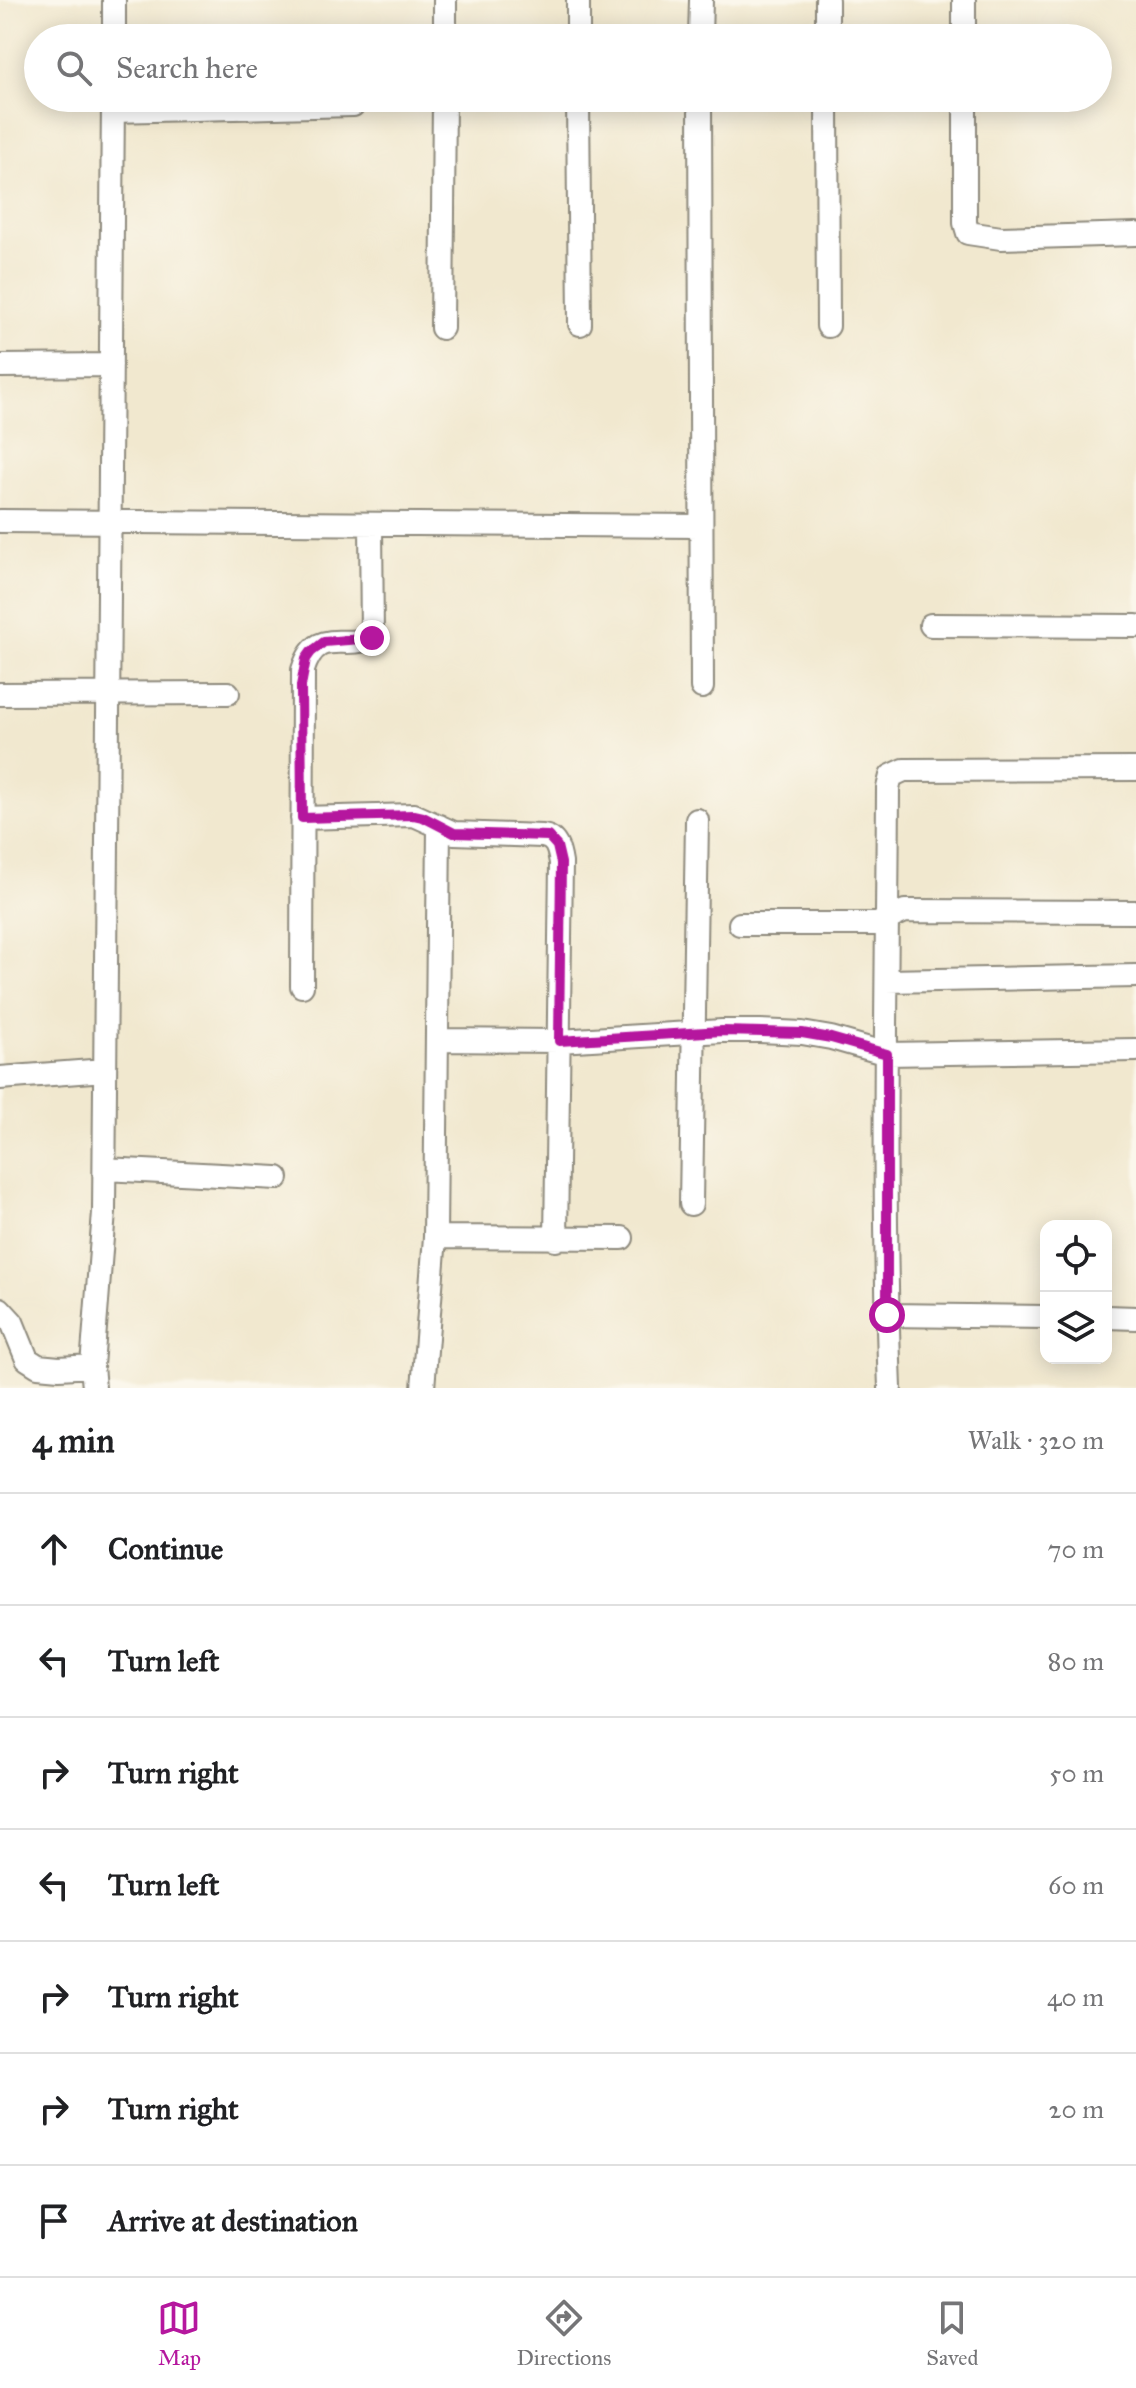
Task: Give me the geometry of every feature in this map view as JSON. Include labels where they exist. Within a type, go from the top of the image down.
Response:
[{"type":"street","points":[[114,0],[114,24]]},
{"type":"street","points":[[445,0],[445,24]]},
{"type":"street","points":[[578,0],[578,24]]},
{"type":"street","points":[[700,24],[701,0]]},
{"type":"street","points":[[827,0],[827,24]]},
{"type":"street","points":[[964,0],[964,24]]},
{"type":"street","points":[[0,1309],[12,1322],[27,1359],[38,1366],[93,1377],[105,1169],[113,112]]},
{"type":"street","points":[[442,328],[444,112]]},
{"type":"street","points":[[578,112],[580,324]]},
{"type":"street","points":[[700,112],[702,687]]},
{"type":"street","points":[[827,112],[828,326]]},
{"type":"street","points":[[965,112],[965,223],[968,233],[1001,238],[1136,234]]},
{"type":"street","points":[[0,366],[111,365]]},
{"type":"street","points":[[0,521],[700,526]]},
{"type":"street","points":[[302,986],[303,670],[311,652],[324,642],[372,638],[371,524]]},
{"type":"street","points":[[931,625],[1136,626]]},
{"type":"street","points":[[0,694],[228,693]]},
{"type":"street","points":[[890,1388],[887,1315],[887,921],[888,788],[891,776],[899,770],[1136,769]]},
{"type":"street","points":[[302,818],[414,815],[454,833],[548,836],[557,846],[561,863],[556,1240]]},
{"type":"street","points":[[691,1204],[697,820]]},
{"type":"street","points":[[423,1388],[435,1237],[439,826]]},
{"type":"street","points":[[740,924],[877,924],[905,911],[1136,912]]},
{"type":"street","points":[[887,981],[1136,976]]},
{"type":"street","points":[[437,1040],[559,1041],[722,1031],[802,1033],[887,1054],[1136,1050]]},
{"type":"street","points":[[0,1078],[105,1070]]},
{"type":"street","points":[[105,1169],[277,1178]]},
{"type":"street","points":[[435,1237],[622,1238]]},
{"type":"street","points":[[887,1315],[1040,1317]]},
{"type":"street","points":[[1112,1317],[1136,1318]]},
{"type":"route","points":[[372,638],[324,642],[317,645],[306,659],[301,686],[302,818],[414,815],[454,833],[548,836],[555,842],[561,863],[559,1041],[722,1031],[802,1033],[887,1054],[887,1315]]}]
